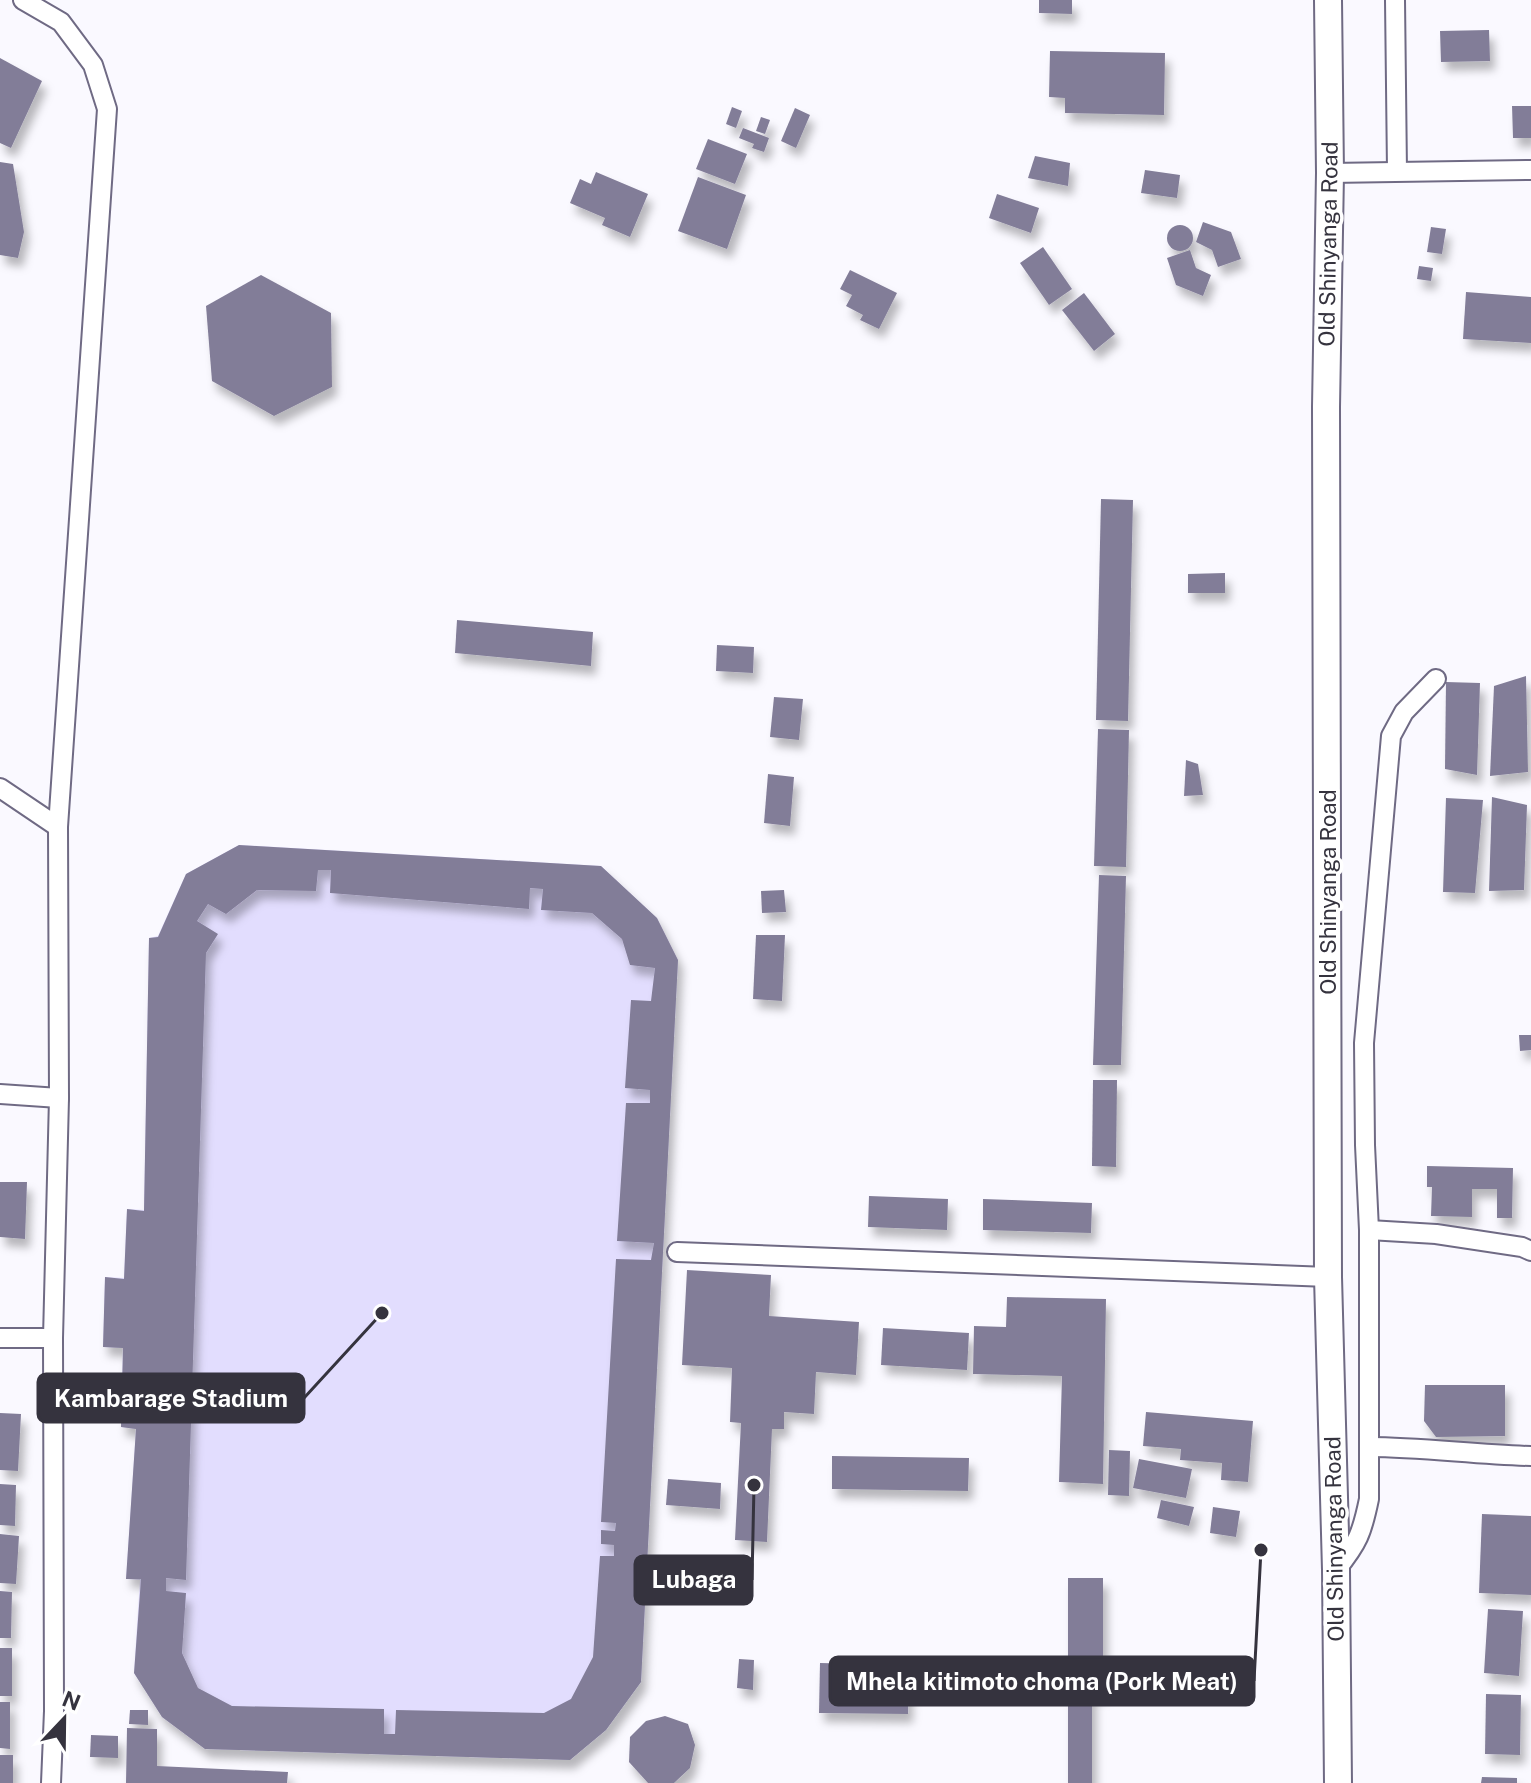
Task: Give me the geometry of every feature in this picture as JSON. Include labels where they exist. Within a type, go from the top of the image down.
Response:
[{"type":"main road","name":"Old Shinyanga Road","points":[[1328,0],[1328,1277],[1338,1783]]},
{"type":"street","points":[[23,0],[61,22],[93,65],[107,109],[58,827],[59,1098],[53,1338],[54,1711],[51,1783]]},
{"type":"street","points":[[1395,0],[1397,171]]},
{"type":"street","points":[[1330,173],[1531,170]]},
{"type":"street","points":[[1336,1570],[1363,1531],[1369,1499],[1369,1230],[1364,1043],[1391,736],[1404,712],[1436,679]]},
{"type":"street","points":[[0,788],[58,827]]},
{"type":"street","points":[[0,1094],[59,1098]]},
{"type":"street","points":[[1369,1230],[1436,1234],[1531,1251]]},
{"type":"street","points":[[677,1252],[1328,1277]]},
{"type":"street","points":[[0,1338],[53,1338]]},
{"type":"street","points":[[1369,1447],[1531,1456]]},
{"type":"shaded area","points":[[239,845],[601,866],[657,918],[678,960],[641,1682],[606,1730],[570,1760],[205,1749],[162,1717],[134,1673],[140,1580],[126,1579],[136,1429],[121,1427],[123,1348],[103,1347],[105,1277],[124,1278],[127,1209],[144,1210],[149,938],[158,936],[186,874]]},
{"type":"building","points":[[1039,0],[1072,0],[1072,14],[1039,13]]},
{"type":"building","points":[[1489,30],[1490,61],[1441,62],[1440,31]]},
{"type":"building","points":[[1050,51],[1165,53],[1164,115],[1065,113],[1065,98],[1049,97]]},
{"type":"building","points":[[0,58],[42,81],[11,148],[0,143]]},
{"type":"building","points":[[1512,106],[1531,106],[1531,138],[1513,138]]},
{"type":"building","points":[[732,107],[742,111],[736,128],[726,124]]},
{"type":"building","points":[[795,108],[810,115],[796,148],[781,141]]},
{"type":"building","points":[[761,117],[770,120],[765,134],[756,131]]},
{"type":"building","points":[[743,128],[769,138],[764,152],[739,138]]},
{"type":"building","points":[[708,139],[747,154],[735,184],[696,169]]},
{"type":"building","points":[[1035,156],[1070,163],[1068,186],[1028,178]]},
{"type":"building","points":[[0,162],[13,164],[24,232],[18,258],[0,255]]},
{"type":"building","points":[[1145,170],[1180,175],[1177,198],[1141,193]]},
{"type":"building","points":[[596,172],[648,194],[630,237],[602,225],[605,218],[570,203],[580,179],[591,184]]},
{"type":"building","points":[[698,177],[746,195],[727,249],[678,231]]},
{"type":"building","points":[[997,194],[1039,208],[1031,233],[989,218]]},
{"type":"building","points":[[1203,222],[1231,232],[1241,259],[1218,267],[1212,250],[1196,242]]},
{"type":"building","points":[[1180,225],[1189,229],[1193,238],[1189,247],[1180,251],[1171,247],[1167,238],[1171,229]]},
{"type":"building","points":[[1431,227],[1446,229],[1442,254],[1427,252]]},
{"type":"building","points":[[1043,247],[1072,289],[1049,305],[1020,263]]},
{"type":"building","points":[[1190,250],[1196,268],[1211,275],[1203,296],[1176,285],[1167,258]]},
{"type":"building","points":[[1419,266],[1433,268],[1431,281],[1417,279]]},
{"type":"building","points":[[850,270],[897,293],[879,329],[860,320],[863,315],[846,306],[852,295],[840,289]]},
{"type":"building","points":[[261,275],[331,313],[332,387],[274,416],[212,381],[206,306]]},
{"type":"building","points":[[1466,292],[1531,297],[1531,343],[1463,339]]},
{"type":"building","points":[[1084,293],[1115,334],[1094,351],[1062,310]]},
{"type":"building","points":[[1101,499],[1133,500],[1128,721],[1096,720]]},
{"type":"building","points":[[1225,573],[1225,593],[1188,593],[1188,574]]},
{"type":"building","points":[[457,620],[593,632],[591,666],[455,653]]},
{"type":"building","points":[[717,645],[754,647],[753,673],[716,671]]},
{"type":"building","points":[[1526,676],[1528,772],[1490,776],[1494,686]]},
{"type":"building","points":[[1446,682],[1480,683],[1477,775],[1445,769]]},
{"type":"building","points":[[774,697],[803,699],[799,740],[770,737]]},
{"type":"building","points":[[1098,729],[1129,730],[1126,867],[1094,866]]},
{"type":"building","points":[[1186,760],[1198,764],[1203,795],[1184,796]]},
{"type":"building","points":[[768,774],[794,777],[790,826],[764,823]]},
{"type":"building","points":[[1492,797],[1527,805],[1524,890],[1489,891]]},
{"type":"building","points":[[1446,798],[1483,800],[1475,893],[1443,892]]},
{"type":"building","points":[[239,845],[601,866],[657,918],[678,960],[641,1682],[606,1730],[570,1760],[205,1749],[162,1717],[134,1673],[141,1579],[126,1579],[136,1429],[121,1427],[123,1348],[103,1347],[105,1277],[124,1279],[127,1209],[144,1211],[149,938],[158,937],[186,874]],"holes":[[[318,870],[331,870],[330,893],[529,909],[530,888],[543,889],[541,910],[592,913],[622,939],[630,965],[655,968],[651,1001],[631,1000],[625,1088],[650,1090],[650,1103],[626,1103],[617,1241],[654,1243],[651,1260],[616,1259],[601,1522],[616,1523],[615,1531],[601,1530],[601,1544],[614,1545],[614,1556],[600,1556],[593,1657],[571,1699],[544,1713],[396,1710],[395,1734],[384,1734],[384,1709],[232,1706],[198,1688],[182,1653],[186,1593],[166,1591],[166,1578],[186,1580],[206,953],[218,934],[197,921],[208,904],[226,914],[257,890],[316,891]]]},
{"type":"building","points":[[1099,875],[1126,876],[1121,1065],[1093,1065]]},
{"type":"building","points":[[784,890],[786,912],[762,913],[761,891]]},
{"type":"building","points":[[756,935],[785,935],[782,1001],[753,999]]},
{"type":"building","points":[[1519,1035],[1531,1035],[1531,1050],[1520,1051]]},
{"type":"building","points":[[1093,1080],[1117,1080],[1116,1167],[1092,1166]]},
{"type":"building","points":[[1427,1166],[1513,1168],[1512,1218],[1497,1218],[1497,1189],[1472,1189],[1472,1217],[1431,1216],[1432,1187],[1427,1187]]},
{"type":"building","points":[[0,1182],[27,1182],[25,1239],[0,1237]]},
{"type":"building","points":[[869,1196],[948,1199],[947,1230],[868,1227]]},
{"type":"building","points":[[983,1199],[1092,1203],[1091,1233],[983,1230]]},
{"type":"building","points":[[687,1270],[771,1275],[769,1316],[859,1322],[856,1375],[816,1372],[814,1414],[784,1412],[784,1429],[772,1429],[767,1542],[735,1540],[741,1423],[730,1422],[732,1368],[682,1365]]},
{"type":"building","points":[[1007,1297],[1106,1299],[1103,1484],[1059,1482],[1062,1376],[973,1374],[974,1326],[1006,1327]]},
{"type":"building","points":[[883,1328],[969,1333],[967,1370],[881,1365]]},
{"type":"building","points":[[1425,1385],[1505,1385],[1505,1436],[1436,1437],[1424,1421]]},
{"type":"building","points":[[1146,1412],[1253,1421],[1248,1482],[1221,1480],[1222,1463],[1180,1460],[1181,1449],[1143,1446]]},
{"type":"building","points":[[0,1413],[21,1414],[18,1471],[0,1470]]},
{"type":"building","points":[[1109,1450],[1130,1451],[1129,1496],[1108,1495]]},
{"type":"building","points":[[832,1456],[969,1458],[968,1491],[832,1489]]},
{"type":"building","points":[[1139,1459],[1192,1469],[1186,1498],[1133,1488]]},
{"type":"building","points":[[668,1479],[721,1483],[720,1509],[666,1505]]},
{"type":"building","points":[[0,1484],[16,1485],[15,1526],[0,1525]]},
{"type":"building","points":[[1161,1500],[1194,1507],[1189,1526],[1157,1518]]},
{"type":"building","points":[[1213,1507],[1240,1511],[1236,1537],[1210,1533]]},
{"type":"building","points":[[1482,1514],[1531,1516],[1531,1595],[1479,1593]]},
{"type":"building","points":[[0,1534],[19,1536],[16,1584],[0,1583]]},
{"type":"building","points":[[1068,1578],[1103,1578],[1103,1693],[1092,1693],[1092,1783],[1068,1783]]},
{"type":"building","points":[[0,1591],[12,1592],[11,1638],[0,1638]]},
{"type":"building","points":[[1488,1609],[1523,1611],[1519,1676],[1484,1673]]},
{"type":"building","points":[[0,1648],[12,1648],[12,1696],[0,1696]]},
{"type":"building","points":[[739,1659],[754,1660],[753,1690],[737,1688]]},
{"type":"building","points":[[820,1663],[909,1665],[908,1714],[819,1713]]},
{"type":"building","points":[[1486,1694],[1521,1695],[1520,1755],[1485,1754]]},
{"type":"building","points":[[0,1702],[10,1702],[10,1749],[0,1748]]},
{"type":"building","points":[[130,1710],[148,1710],[148,1725],[129,1724]]},
{"type":"building","points":[[665,1716],[688,1724],[695,1745],[690,1768],[674,1783],[648,1783],[629,1762],[630,1737],[646,1721]]},
{"type":"building","points":[[127,1728],[157,1729],[157,1766],[288,1772],[287,1783],[126,1783]]},
{"type":"building","points":[[91,1735],[118,1736],[118,1758],[90,1757]]},
{"type":"building","points":[[0,1755],[13,1755],[13,1783],[0,1783]]},
{"type":"building","points":[[1482,1777],[1517,1778],[1517,1783],[1481,1783]]},
{"type":"place","name":"Kambarage Stadium","points":[[382,1313]]},
{"type":"place","name":"Lubaga","points":[[754,1485]]},
{"type":"place","name":"Mhela kitimoto choma (Pork Meat)","points":[[1261,1550]]}]
